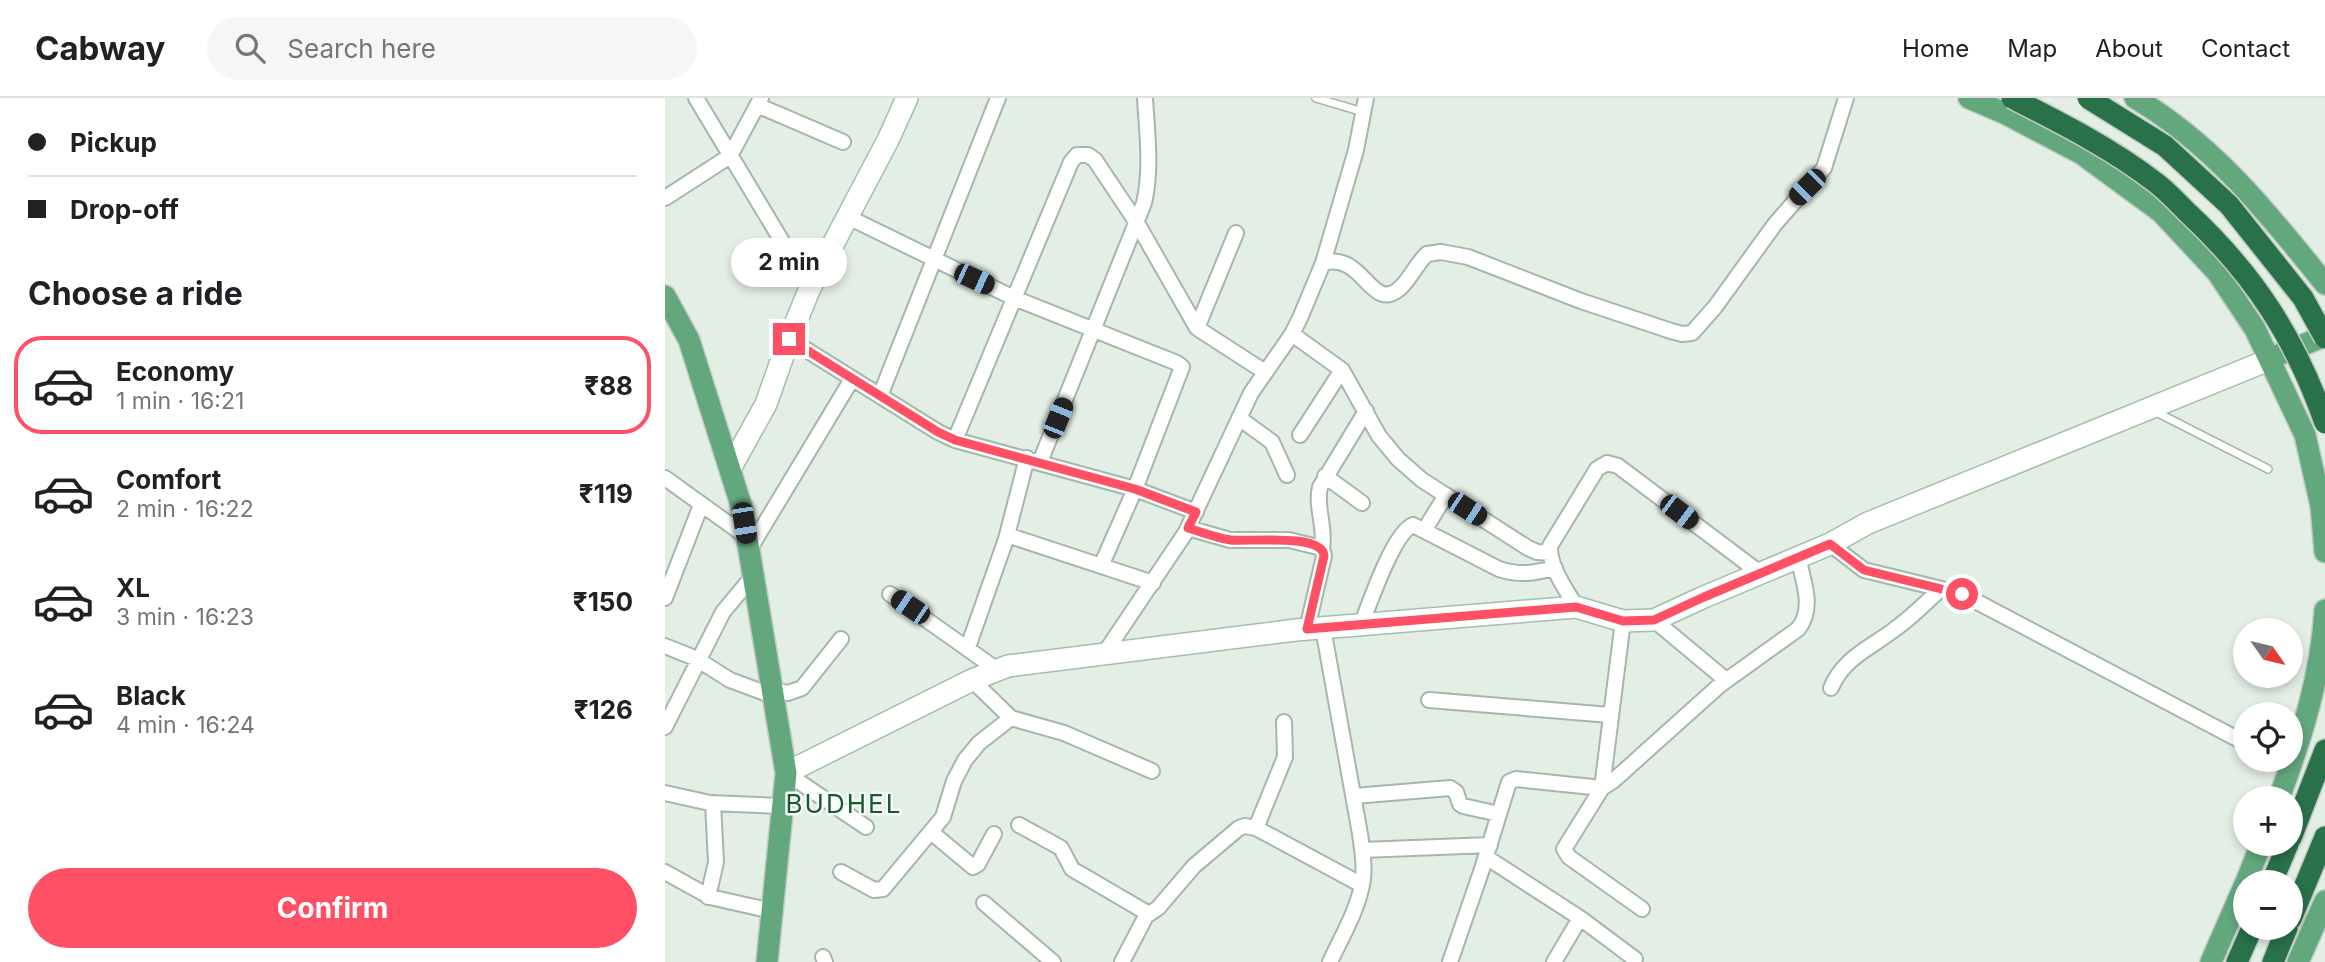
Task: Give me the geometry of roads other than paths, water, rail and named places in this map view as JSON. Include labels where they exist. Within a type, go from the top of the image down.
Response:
[{"type":"highway","points":[[2012,98],[2088,137],[2156,182],[2210,233],[2252,281],[2282,328],[2311,382],[2325,423]]},
{"type":"highway","points":[[2088,98],[2165,146],[2229,205],[2303,298],[2325,337]]},
{"type":"highway","points":[[2303,807],[2325,750]]},
{"type":"highway","points":[[2303,890],[2325,837]]},
{"type":"highway","points":[[2237,962],[2247,940]]},
{"type":"highway","points":[[2273,962],[2282,940]]},
{"type":"main road","points":[[1969,98],[2004,113],[2082,154],[2161,212],[2217,272],[2255,329],[2305,435],[2321,506],[2325,552]]},
{"type":"main road","points":[[2135,98],[2158,112],[2217,159],[2265,208],[2325,284]]},
{"type":"main road","points":[[665,296],[689,340],[742,508],[786,773],[768,962]]},
{"type":"main road","points":[[2271,359],[2325,337]]},
{"type":"main road","points":[[2283,786],[2313,696],[2325,610]]},
{"type":"main road","points":[[2298,962],[2325,901]]},
{"type":"main road","points":[[2211,962],[2233,912]]},
{"type":"street","points":[[696,98],[810,288]]},
{"type":"street","points":[[730,469],[766,404],[810,288],[907,98]]},
{"type":"street","points":[[880,396],[998,98]]},
{"type":"street","points":[[968,647],[1034,460],[1093,331],[1137,223],[1147,187],[1145,98]]},
{"type":"street","points":[[1323,263],[1342,261],[1353,267],[1374,290],[1390,294],[1399,289],[1427,254],[1456,254],[1597,307],[1682,334],[1692,333],[1715,307],[1775,224],[1824,168],[1846,98]]},
{"type":"street","points":[[665,198],[730,156],[759,102],[843,142]]},
{"type":"street","points":[[1104,654],[1188,528],[1255,385],[1292,334],[1323,263],[1356,150],[1364,105]]},
{"type":"street","points":[[955,440],[1071,162],[1077,155],[1088,155],[1094,160],[1137,223],[1196,328],[1265,372]]},
{"type":"street","points":[[848,217],[1014,298],[1177,363],[1182,368],[1135,489],[1101,566]]},
{"type":"street","points":[[1196,328],[1236,233]]},
{"type":"street","points":[[1292,334],[1342,370],[1379,436],[1398,459],[1422,480],[1528,548],[1550,553]]},
{"type":"street","points":[[789,339],[955,440],[1135,489],[1196,512]]},
{"type":"street","points":[[866,827],[786,773],[996,669],[1315,629],[1576,607],[1623,621],[1654,620],[1830,544],[1868,523],[2271,359]]},
{"type":"street","points":[[1300,435],[1342,370]]},
{"type":"street","points":[[667,486],[701,505],[748,544],[852,379]]},
{"type":"street","points":[[1330,962],[1355,909],[1364,866],[1354,796],[1315,629],[1324,556],[1324,529],[1317,497],[1325,476],[1366,411]]},
{"type":"street","points":[[1239,418],[1272,442],[1287,475]]},
{"type":"street","points":[[1576,607],[1555,568],[1550,546],[1597,469],[1607,463],[1618,466],[1760,573]]},
{"type":"street","points":[[1325,476],[1362,503]]},
{"type":"street","points":[[1425,529],[1446,495]]},
{"type":"street","points":[[665,598],[701,505]]},
{"type":"street","points":[[1361,625],[1392,551],[1402,533],[1413,525],[1499,569],[1513,573],[1534,573],[1555,568]]},
{"type":"street","points":[[1188,528],[1230,540],[1289,540],[1322,548]]},
{"type":"street","points":[[1007,535],[1153,583]]},
{"type":"street","points":[[1830,544],[1864,570],[1962,594],[1979,602],[2233,737]]},
{"type":"street","points":[[1642,909],[1565,852],[1565,844],[1602,788],[1726,680],[1790,636],[1804,622],[1807,598],[1798,557]]},
{"type":"street","points":[[665,727],[723,612],[753,576]]},
{"type":"street","points":[[1831,688],[1837,674],[1846,664],[1905,622],[1941,589]]},
{"type":"street","points":[[890,594],[996,669]]},
{"type":"street","points":[[1654,620],[1726,680]]},
{"type":"street","points":[[1602,788],[1623,621]]},
{"type":"street","points":[[665,646],[699,661],[722,677],[772,693],[788,694],[802,688],[841,639]]},
{"type":"street","points":[[972,680],[1011,718],[1064,733],[1152,771]]},
{"type":"street","points":[[1429,701],[1610,715]]},
{"type":"street","points":[[841,872],[874,890],[883,890],[943,817],[954,781],[965,760],[979,743],[1011,718]]},
{"type":"street","points":[[1256,828],[1285,757],[1284,722]]},
{"type":"street","points":[[1450,962],[1485,849],[1512,779],[1602,788]]},
{"type":"street","points":[[1354,796],[1450,788],[1457,792],[1463,806],[1499,814]]},
{"type":"street","points":[[665,793],[713,803],[783,806]]},
{"type":"street","points":[[708,897],[716,862],[713,803]]},
{"type":"street","points":[[1019,825],[1061,848],[1072,869],[1149,914]]},
{"type":"street","points":[[1122,962],[1149,914],[1158,908],[1194,866],[1245,826],[1256,828],[1362,885]]},
{"type":"street","points":[[931,832],[973,867],[978,864],[994,834]]},
{"type":"street","points":[[1362,850],[1459,845],[1485,849],[1635,959]]},
{"type":"street","points":[[665,872],[708,897],[772,911]]},
{"type":"street","points":[[984,903],[1053,962]]},
{"type":"street","points":[[1554,962],[1580,918]]},
{"type":"lane","points":[[1316,98],[1364,105]]},
{"type":"lane","points":[[2151,409],[2268,469]]},
{"type":"district","name":"BUDHEL","points":[[844,803]]}]
